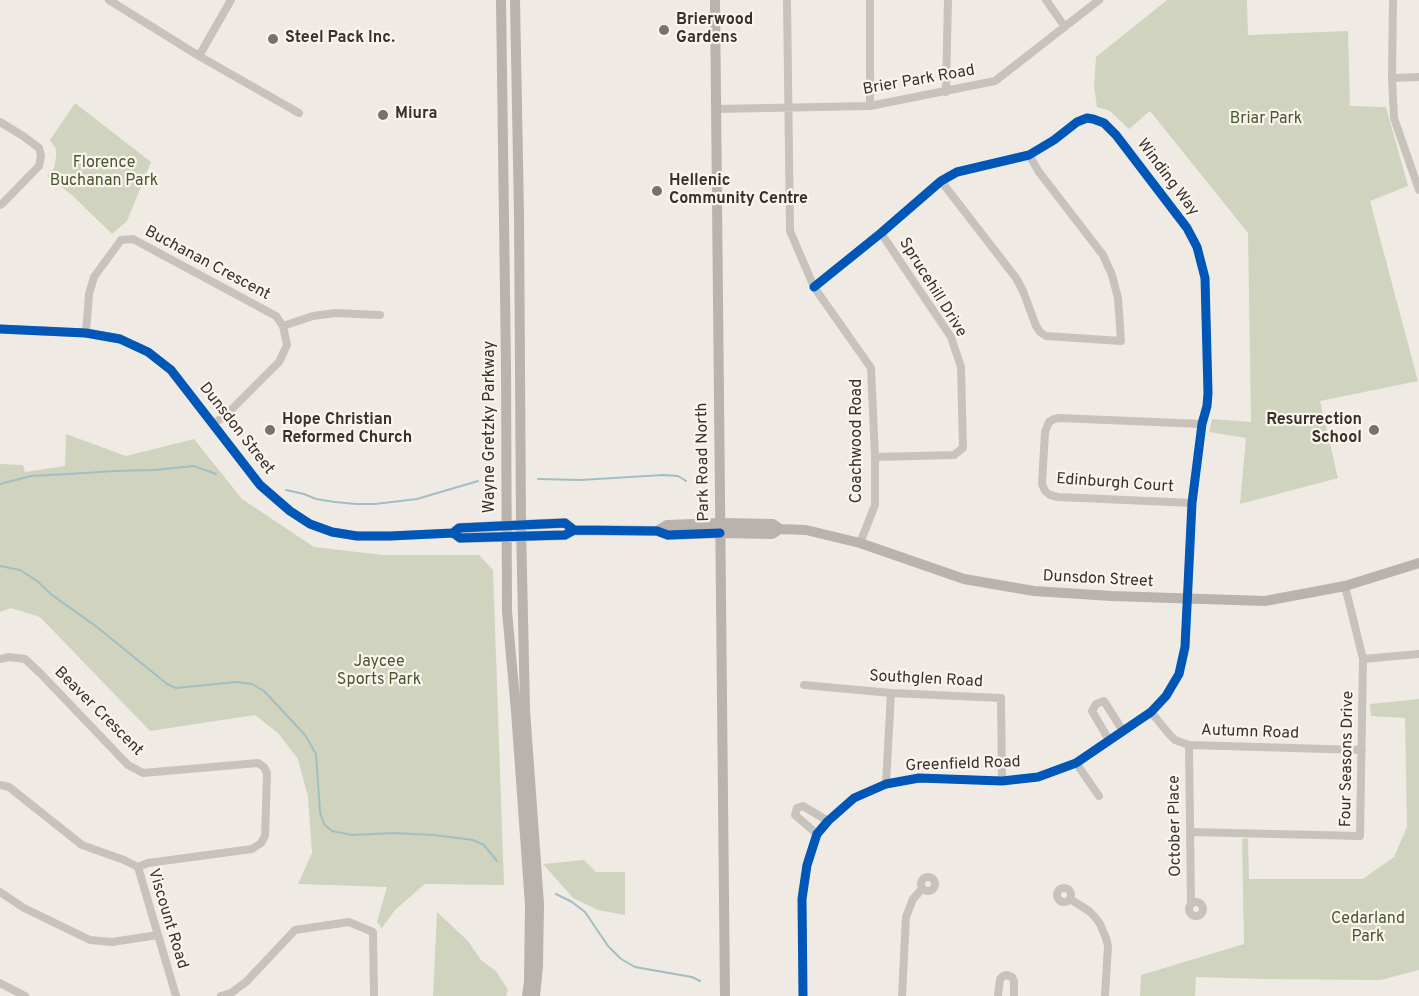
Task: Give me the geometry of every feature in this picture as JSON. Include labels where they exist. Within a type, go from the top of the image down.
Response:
[{"type":"main road","name":"Wayne Gretzky Parkway","points":[[501,0],[507,611],[530,905],[528,996]]},
{"type":"main road","name":"Wayne Gretzky Parkway","points":[[515,0],[525,710],[539,904],[535,996]]},
{"type":"main road","name":"Park Road North","points":[[715,0],[725,996]]},
{"type":"main road","name":"Dunsdon Street","points":[[453,533],[460,538],[507,531],[521,525],[565,524],[574,530]]},
{"type":"main road","name":"Dunsdon Street","points":[[507,531],[522,537],[565,535],[574,530],[657,531],[668,535],[720,528],[772,534],[780,529],[806,530],[860,543],[964,579],[1054,593],[1188,599],[1265,601],[1345,586],[1419,563]]},
{"type":"street","points":[[109,0],[199,56],[299,113]]},
{"type":"street","points":[[199,56],[231,0]]},
{"type":"street","name":"Coachwood Road","points":[[787,0],[790,231],[814,287],[871,368],[875,457],[874,505],[860,543]]},
{"type":"street","points":[[870,0],[870,106]]},
{"type":"street","points":[[946,92],[948,0]]},
{"type":"street","points":[[1046,0],[1065,27]]},
{"type":"street","name":"Brier Park Road","points":[[716,109],[870,106],[995,81],[1099,0]]},
{"type":"street","points":[[1393,0],[1394,118],[1418,179],[1419,190]]},
{"type":"street","points":[[1392,78],[1419,77]]},
{"type":"street","name":"Winding Way","points":[[814,287],[941,181],[957,172],[1029,155],[1083,119],[1099,121],[1109,127],[1187,228],[1197,247],[1205,278],[1208,393],[1192,503],[1188,599]]},
{"type":"street","points":[[0,122],[39,148],[41,156],[39,166],[0,205]]},
{"type":"street","points":[[941,181],[1016,278],[1040,332],[1046,336],[1122,340],[1118,298],[1112,275],[1103,255],[1039,172],[1029,155]]},
{"type":"street","name":"Sprucehill Drive","points":[[875,457],[954,456],[963,448],[961,367],[951,337],[880,232]]},
{"type":"street","name":"Buchanan Crescent","points":[[86,333],[89,294],[94,277],[121,240],[133,239],[276,316],[283,326]]},
{"type":"street","points":[[213,424],[225,416],[279,362],[287,345],[283,326],[313,316],[335,313],[380,315]]},
{"type":"street","name":"Dunsdon Street","points":[[0,328],[86,333],[120,339],[148,352],[171,370],[260,484],[290,512],[310,524],[332,532],[357,536],[453,533]]},
{"type":"street","name":"Edinburgh Court","points":[[1192,503],[1050,495],[1042,484],[1045,432],[1049,422],[1059,418],[1203,424]]},
{"type":"street","name":"Four Seasons Drive","points":[[1190,832],[1360,836],[1363,659],[1345,586]]},
{"type":"street","name":"Greenfield Road","points":[[803,996],[802,899],[807,865],[817,834],[828,821],[854,798],[886,784],[919,778],[1002,781],[1038,777],[1076,763],[1151,712],[1166,696],[1179,674],[1185,647],[1188,599]]},
{"type":"street","points":[[1363,659],[1419,654]]},
{"type":"street","name":"Beaver Crescent","points":[[0,659],[9,657],[25,659],[128,765],[142,773],[258,763],[264,767],[267,773],[266,836],[261,843],[252,849],[148,863],[138,867]]},
{"type":"street","name":"Southglen Road","points":[[804,685],[891,693],[1000,698],[1002,781]]},
{"type":"street","points":[[886,784],[891,693]]},
{"type":"street","points":[[1109,740],[1092,711],[1096,704],[1104,701],[1123,731]]},
{"type":"street","name":"Autumn Road","points":[[1151,712],[1175,740],[1188,745],[1362,750]]},
{"type":"street","name":"October Place","points":[[1188,745],[1190,906]]},
{"type":"street","points":[[1076,763],[1099,796]]},
{"type":"street","name":"Viscount Road","points":[[0,785],[9,787],[82,845],[138,867],[176,996]]},
{"type":"street","points":[[817,834],[795,815],[796,808],[803,806],[828,821]]},
{"type":"street","points":[[902,996],[906,917],[910,905],[922,889]]},
{"type":"street","points":[[0,892],[24,908],[90,940],[112,942],[158,935]]},
{"type":"street","points":[[1070,898],[1095,917],[1106,938],[1108,946],[1105,996]]},
{"type":"street","points":[[221,996],[231,993],[246,982],[295,930],[349,922],[373,932],[374,996]]},
{"type":"street","points":[[998,996],[1000,979],[1007,975],[1014,981],[1014,996]]},
{"type":"street","points":[[0,983],[25,996]]},
{"type":"green space","name":"Briar Park","points":[[1167,0],[1247,0],[1248,35],[1348,31],[1350,106],[1386,107],[1408,186],[1370,201],[1418,381],[1320,401],[1338,478],[1240,504],[1246,438],[1209,432],[1212,419],[1251,422],[1248,233],[1150,111],[1129,129],[1110,111],[1097,107],[1094,86],[1096,57]]},
{"type":"green space","name":"Florence Buchanan Park","points":[[75,103],[151,162],[127,221],[112,234],[72,195],[47,176],[54,168],[56,157],[56,149],[50,140]]},
{"type":"green space","name":"Jaycee Sports Park","points":[[66,434],[126,456],[194,439],[242,499],[314,547],[383,555],[479,555],[493,570],[504,885],[425,884],[395,910],[382,928],[377,922],[387,887],[298,884],[312,853],[308,797],[298,759],[278,733],[255,715],[150,731],[40,617],[11,608],[0,612],[0,464],[23,465],[25,472],[65,466]]},
{"type":"green space","name":"Cedarland Park","points":[[1419,699],[1419,970],[1380,980],[1196,977],[1195,996],[1140,996],[1141,975],[1244,944],[1242,839],[1248,838],[1249,879],[1363,879],[1394,857],[1407,827],[1405,718],[1371,716],[1370,704]]},
{"type":"green space","points":[[584,860],[596,872],[625,872],[625,915],[598,910],[573,898],[543,864]]},
{"type":"green space","points":[[437,912],[468,941],[481,960],[496,971],[508,990],[506,996],[433,996]]},
{"type":"waterway","points":[[0,484],[31,476],[194,466],[216,474]]},
{"type":"waterway","points":[[538,479],[580,480],[663,475],[678,476],[686,481]]},
{"type":"waterway","points":[[286,490],[335,502],[375,504],[417,499],[478,481]]},
{"type":"waterway","points":[[0,566],[20,570],[37,581],[167,684],[176,688],[237,682],[252,684],[264,691],[305,735],[316,754],[320,812],[324,824],[332,831],[352,835],[393,833],[473,840],[484,845],[497,861]]},
{"type":"waterway","points":[[556,894],[585,912],[608,946],[621,959],[635,967],[692,977],[700,981]]},
{"type":"cycle path","points":[[803,996],[802,899],[807,865],[817,834],[854,798],[886,784],[919,778],[1002,781],[1038,777],[1076,763],[1151,712],[1166,696],[1179,674],[1185,647],[1192,503],[1208,393],[1205,278],[1197,247],[1187,228],[1116,135],[1104,123],[1093,119],[1087,118],[1077,122],[1054,140],[1029,155],[957,172],[941,181],[814,287]]},
{"type":"cycle path","points":[[0,329],[86,333],[120,339],[148,352],[171,370],[260,485],[290,511],[310,524],[332,532],[357,536],[390,536],[453,533],[459,528],[565,523],[574,530]]},
{"type":"cycle path","points":[[455,534],[460,538],[565,535],[574,530],[657,531],[668,535],[720,533]]},
{"type":"place","name":"Brierwood Gardens","points":[[664,30]]},
{"type":"place","name":"Steel Pack Inc.","points":[[273,39]]},
{"type":"place","name":"Miura","points":[[383,115]]},
{"type":"place","name":"Hellenic Community Centre","points":[[657,191]]},
{"type":"place","name":"Hope Christian Reformed Church","points":[[270,430]]},
{"type":"place","name":"Resurrection School","points":[[1374,430]]}]
